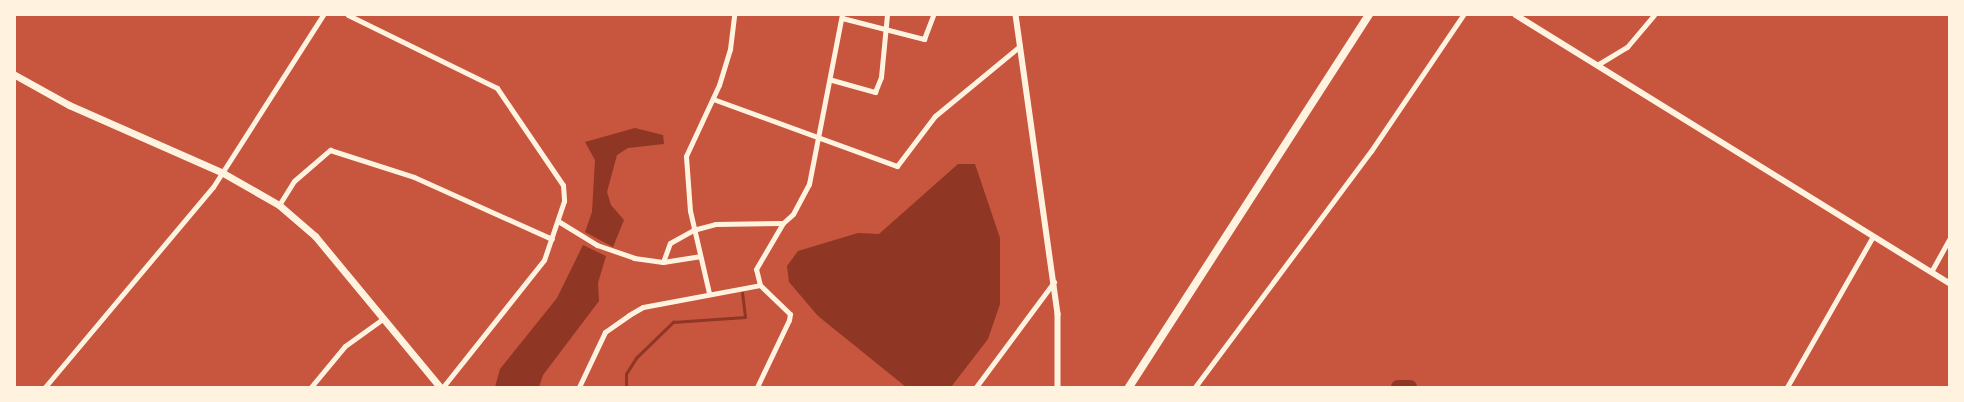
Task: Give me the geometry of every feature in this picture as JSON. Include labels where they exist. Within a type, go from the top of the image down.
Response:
[{"type":"main road","points":[[1129,387],[1369,15]]},
{"type":"main road","points":[[15,75],[48,96],[223,173],[279,205],[315,236],[386,317],[442,387]]},
{"type":"street","points":[[45,387],[223,173],[323,15]]},
{"type":"street","points":[[348,15],[504,95],[563,185],[558,221],[544,260],[442,387]]},
{"type":"street","points":[[709,293],[693,230],[686,156],[713,99],[730,49],[734,15]]},
{"type":"street","points":[[832,80],[874,92],[888,30],[887,15]]},
{"type":"street","points":[[758,387],[790,314],[760,285],[758,261],[782,223],[793,214],[809,184],[832,80],[842,16],[924,39],[932,15]]},
{"type":"street","points":[[1016,15],[1054,282],[1061,346],[1058,387]]},
{"type":"street","points":[[1195,387],[1371,151],[1463,15]]},
{"type":"street","points":[[1516,15],[1949,283]]},
{"type":"street","points":[[1597,66],[1627,47],[1654,15]]},
{"type":"street","points":[[713,99],[897,166],[935,116],[1020,46]]},
{"type":"street","points":[[279,205],[294,181],[330,150],[414,177],[552,239]]},
{"type":"street","points":[[558,221],[613,252],[663,262],[700,256]]},
{"type":"street","points":[[663,262],[670,243],[693,230],[723,224],[782,223]]},
{"type":"street","points":[[1787,387],[1873,236]]},
{"type":"street","points":[[1931,272],[1949,240]]},
{"type":"street","points":[[976,387],[1054,282]]},
{"type":"street","points":[[580,387],[598,344],[618,322],[643,307],[709,293],[760,285]]},
{"type":"street","points":[[311,387],[345,346],[386,317]]},
{"type":"shaded area","points":[[635,128],[663,135],[664,144],[628,148],[617,155],[607,192],[611,205],[624,220],[613,247],[585,232],[592,212],[595,160],[585,142]]},
{"type":"shaded area","points":[[958,164],[975,164],[1000,238],[1000,304],[988,339],[951,387],[906,387],[818,316],[789,282],[787,266],[798,251],[858,233],[879,234]]},
{"type":"shaded area","points":[[583,245],[606,256],[598,283],[599,301],[543,375],[539,387],[495,387],[500,369],[557,298]]},
{"type":"waterway","points":[[626,387],[626,374],[636,358],[673,322],[745,317],[742,293]]},
{"type":"waterway","points":[[1398,387],[1410,387]]}]
